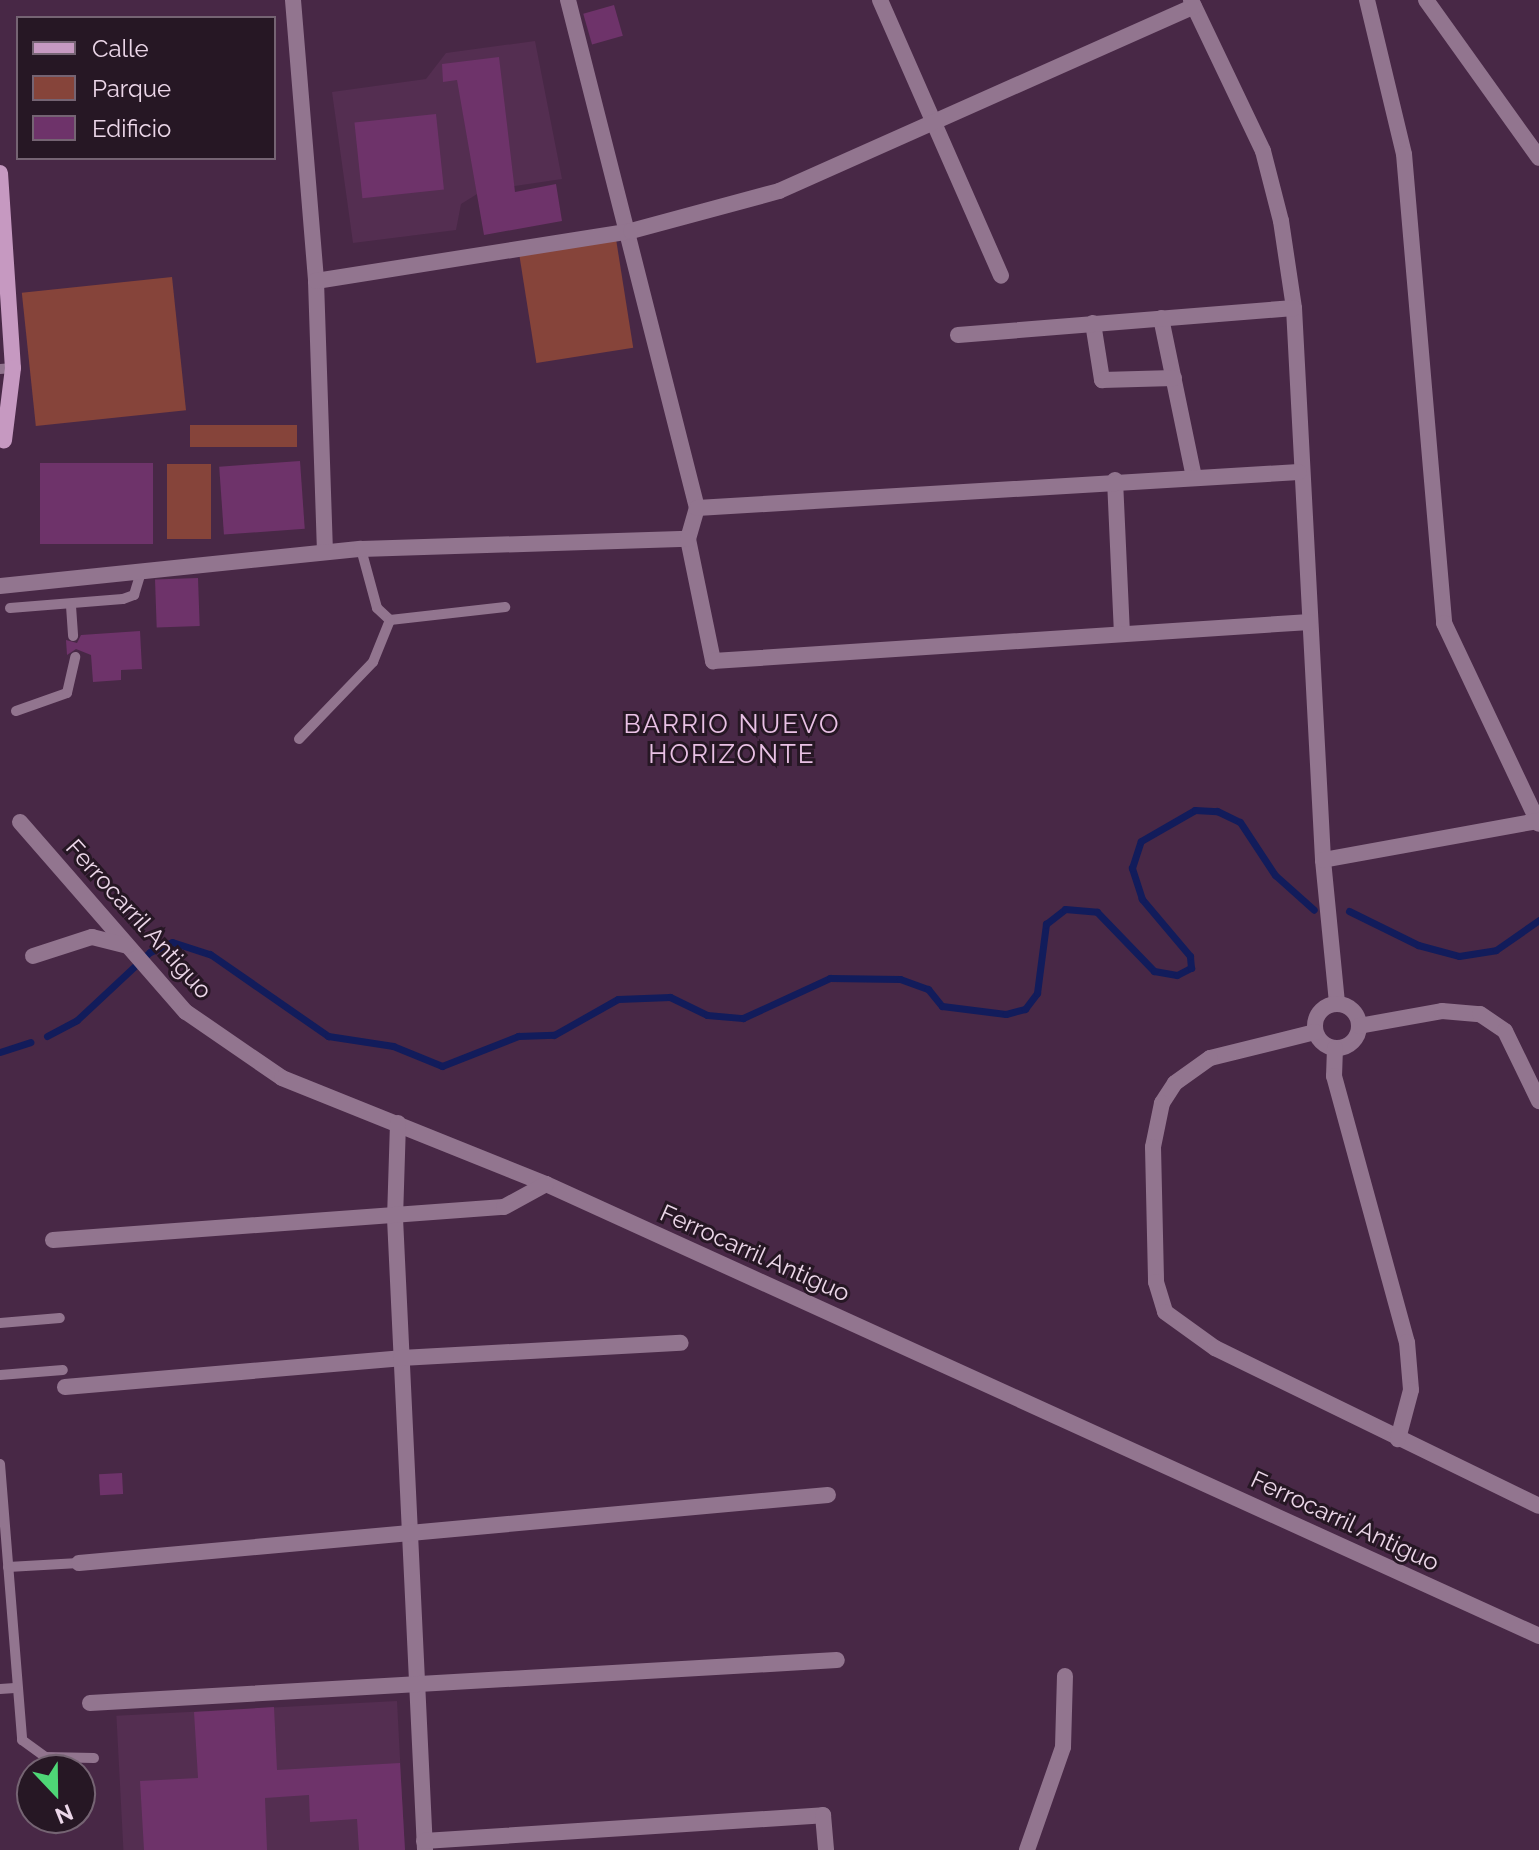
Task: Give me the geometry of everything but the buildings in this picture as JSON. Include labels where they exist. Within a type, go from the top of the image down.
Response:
[{"type":"street","points":[[293,0],[316,281],[325,552]]},
{"type":"street","points":[[568,0],[631,231],[697,508],[688,539],[713,661],[1310,622]]},
{"type":"street","points":[[880,0],[1001,276]]},
{"type":"street","points":[[1323,860],[1538,823],[1444,623],[1404,154],[1367,0]]},
{"type":"street","points":[[1426,0],[1539,158]]},
{"type":"street","points":[[316,281],[631,231],[779,191],[937,125],[1192,3],[1263,151],[1294,308],[1299,472],[1323,860],[1337,1003]]},
{"type":"street","points":[[0,173],[6,333],[4,440],[0,432]]},
{"type":"street","points":[[958,335],[1294,308]]},
{"type":"street","points":[[1161,318],[1194,477]]},
{"type":"street","points":[[1093,323],[1102,380],[1174,378]]},
{"type":"street","points":[[697,508],[1115,480],[1299,472]]},
{"type":"street","points":[[1115,480],[1122,634]]},
{"type":"street","points":[[0,586],[361,549],[688,539]]},
{"type":"street","name":"Ferrocarril Antiguo","points":[[20,822],[186,1012],[282,1078],[546,1184],[1539,1636]]},
{"type":"street","points":[[33,956],[92,937],[127,946]]},
{"type":"street","points":[[1335,1048],[1347,1045],[1359,1026],[1356,1014],[1337,1003]]},
{"type":"street","points":[[1315,1032],[1315,1018],[1337,1003]]},
{"type":"street","points":[[1359,1026],[1442,1011],[1480,1014],[1505,1031],[1539,1101]]},
{"type":"street","points":[[1315,1032],[1335,1048]]},
{"type":"street","points":[[1315,1032],[1210,1058],[1175,1083],[1162,1103],[1153,1147],[1156,1282],[1165,1312],[1179,1328],[1398,1439],[1539,1506]]},
{"type":"street","points":[[1335,1048],[1334,1076],[1407,1342],[1411,1390],[1398,1439]]},
{"type":"street","points":[[398,1123],[395,1218],[414,1681],[424,1845],[823,1815],[826,1850]]},
{"type":"street","points":[[53,1240],[395,1218],[504,1207],[546,1184]]},
{"type":"street","points":[[64,1379],[681,1343]]},
{"type":"street","points":[[79,1563],[408,1537],[828,1495]]},
{"type":"street","points":[[90,1703],[414,1681],[837,1660]]},
{"type":"street","points":[[1027,1850],[1063,1747],[1065,1676]]},
{"type":"lane","points":[[361,549],[377,608],[390,620],[505,607]]},
{"type":"lane","points":[[10,608],[71,606],[134,595],[141,572]]},
{"type":"lane","points":[[71,606],[73,636]]},
{"type":"lane","points":[[299,739],[373,662],[390,620]]},
{"type":"lane","points":[[16,711],[67,693],[75,657]]},
{"type":"lane","points":[[0,1323],[60,1318]]},
{"type":"lane","points":[[0,1375],[64,1379]]},
{"type":"lane","points":[[0,1464],[15,1688],[22,1740],[41,1754]]},
{"type":"lane","points":[[8,1567],[79,1563]]},
{"type":"lane","points":[[0,1689],[15,1688]]},
{"type":"shaded area","points":[[535,41],[562,179],[482,191],[461,204],[456,230],[353,243],[332,92],[426,79],[446,53]]},
{"type":"shaded area","points":[[397,1701],[405,1850],[123,1850],[116,1716]]},
{"type":"green space","points":[[616,239],[633,348],[536,363],[519,254]]},
{"type":"green space","points":[[172,277],[186,410],[36,426],[22,293]]},
{"type":"green space","points":[[190,425],[297,425],[297,447],[190,447]]},
{"type":"green space","points":[[167,464],[211,464],[211,539],[167,539]]},
{"type":"waterway","points":[[47,1036],[77,1020],[150,952],[172,942],[210,954],[328,1036],[393,1046],[442,1066],[518,1036],[554,1035],[618,999],[670,997],[707,1015],[743,1018],[830,978],[900,979],[928,989],[942,1006],[1006,1014],[1025,1009],[1037,993],[1046,924],[1065,909],[1097,912],[1154,971],[1177,975],[1191,968],[1190,956],[1142,899],[1132,868],[1141,841],[1195,810],[1217,811],[1240,822],[1275,875],[1314,910]]},
{"type":"waterway","points":[[1349,911],[1418,945],[1459,956],[1496,950],[1539,920]]},
{"type":"waterway","points":[[0,1052],[30,1042]]},
{"type":"district","name":"BARRIO NUEVO HORIZONTE","points":[[732,740]]}]
